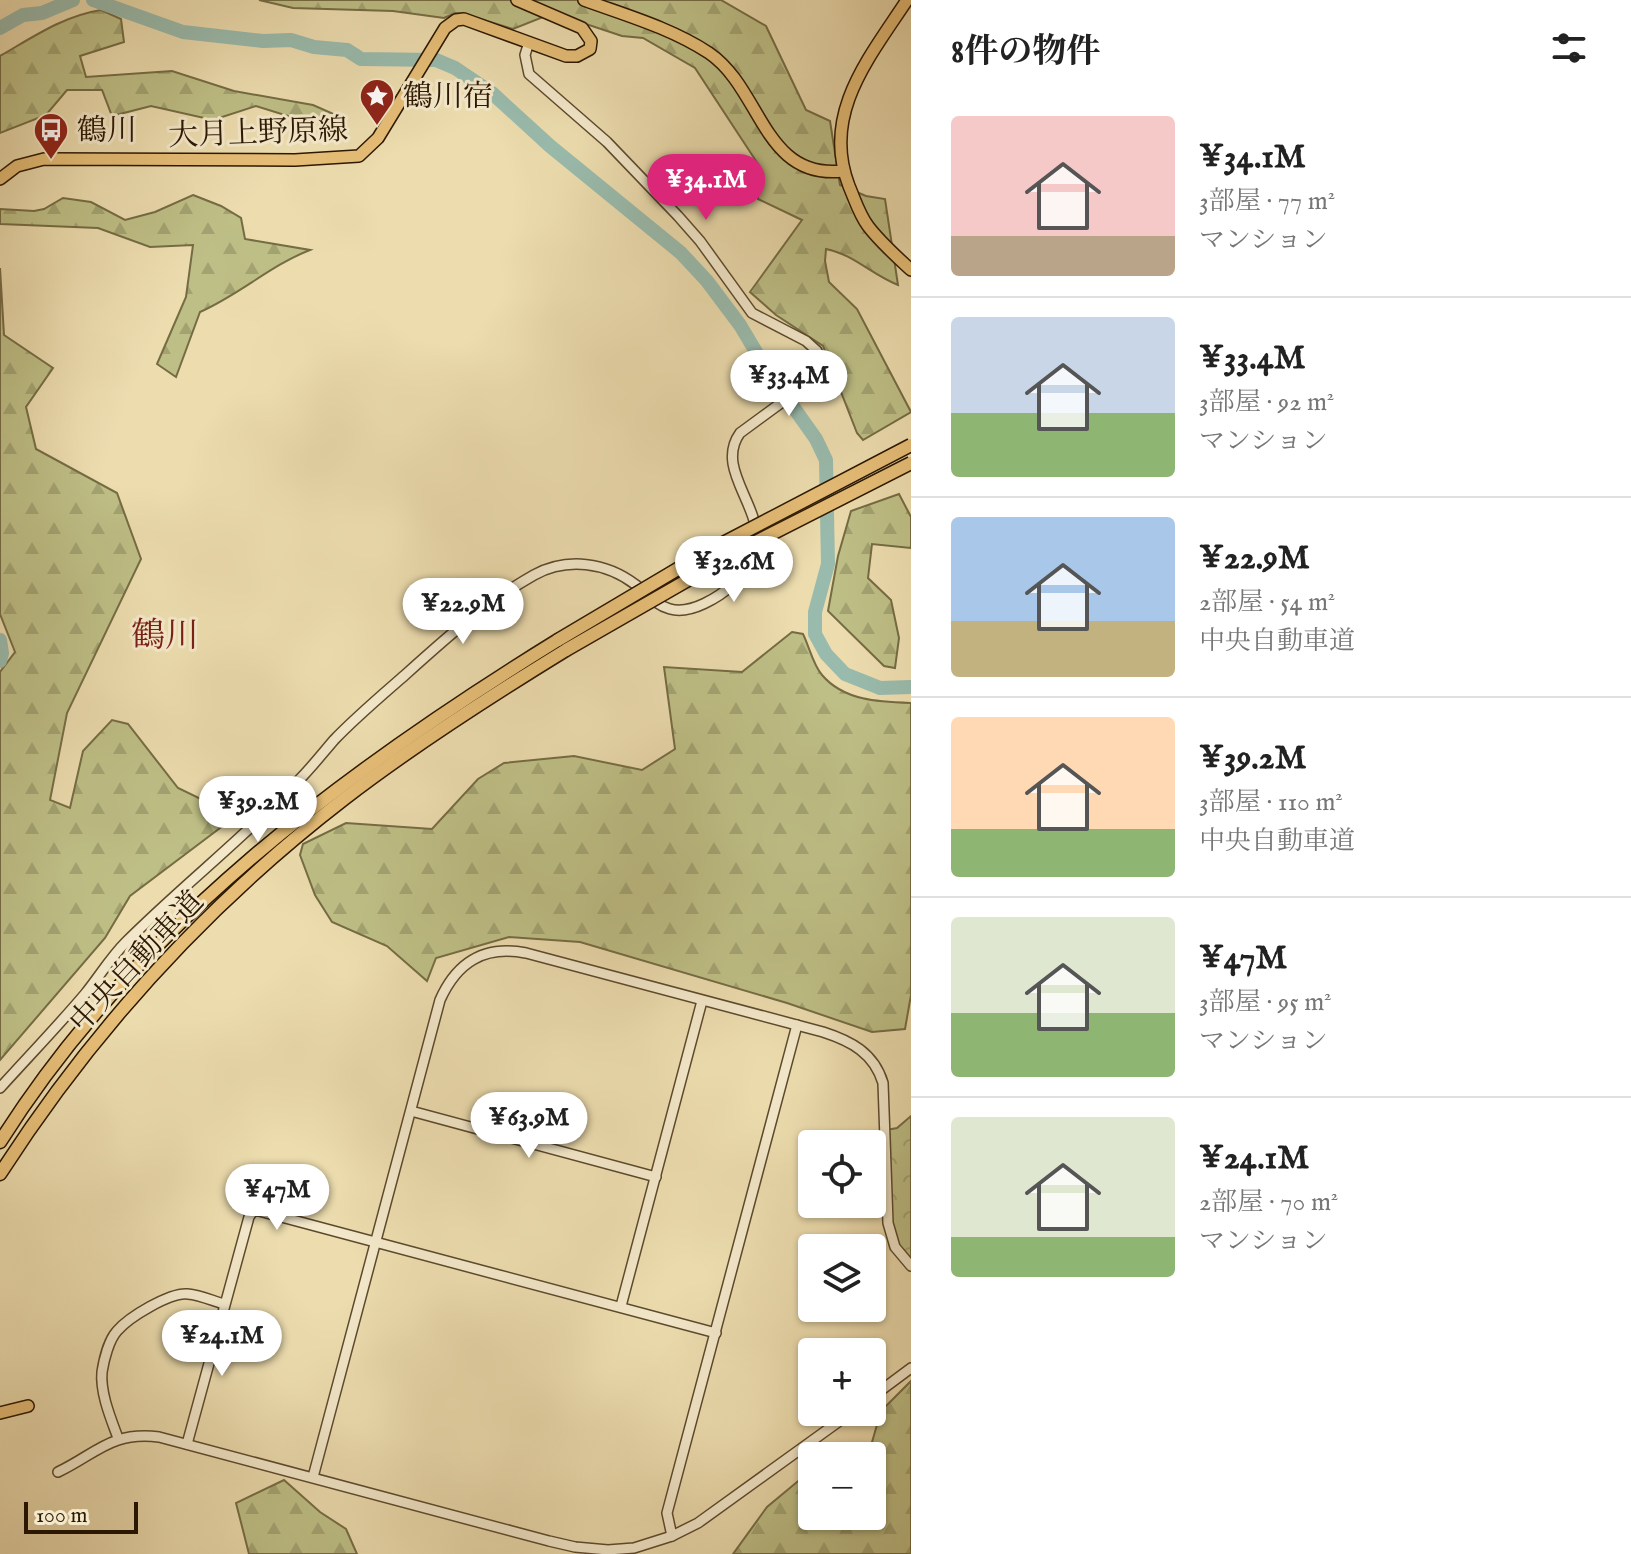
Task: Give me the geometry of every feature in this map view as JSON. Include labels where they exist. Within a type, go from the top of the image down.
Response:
[{"type":"highway","name":"中央自動車道","points":[[0,1142],[52,1067],[105,1002],[168,935],[234,872],[299,817],[374,760],[708,551],[911,445]]},
{"type":"highway","name":"中央自動車道","points":[[0,1174],[94,1042],[150,979],[245,884],[311,825],[562,645],[911,463]]},
{"type":"main road","name":"大月上野原線","points":[[0,179],[17,166],[44,159],[359,156],[378,138],[445,28],[456,20],[464,19],[566,56],[586,53],[591,41],[582,28],[517,0]]},
{"type":"main road","points":[[584,0],[644,22],[708,52],[735,80],[778,147],[791,160],[821,171],[843,171]]},
{"type":"main road","points":[[907,0],[866,64],[847,102],[841,140],[843,171],[867,225],[911,270]]},
{"type":"main road","points":[[0,1413],[28,1406]]},
{"type":"street","points":[[0,1088],[84,996],[108,961],[160,908],[248,831],[361,714],[473,615],[534,576],[559,565],[596,565],[612,570],[626,577],[657,604],[678,611],[696,607],[735,583],[750,565],[757,534],[754,518],[733,466],[733,443],[740,433],[815,378],[820,369],[817,351],[806,341],[761,319],[743,302],[700,241],[678,216],[607,142],[529,74],[525,55],[529,42]]},
{"type":"street","points":[[313,1477],[444,992],[457,971],[477,957],[491,952],[516,951],[851,1042],[869,1056],[881,1073],[886,1096],[888,1223],[895,1247],[911,1266]]},
{"type":"street","points":[[621,1306],[702,1001]]},
{"type":"street","points":[[672,1536],[667,1513],[797,1025]]},
{"type":"street","points":[[411,1111],[656,1177]]},
{"type":"street","points":[[187,1444],[224,1304],[253,1211],[716,1333]]},
{"type":"street","points":[[118,1438],[102,1383],[106,1360],[117,1330],[176,1295],[188,1294],[224,1304]]},
{"type":"street","points":[[886,1387],[911,1368]]},
{"type":"street","points":[[58,1472],[118,1438],[149,1436],[575,1547],[608,1550],[634,1548],[672,1536],[698,1523],[833,1426]]},
{"type":"green space","points":[[259,0],[721,0],[766,26],[806,110],[830,121],[840,185],[866,196],[885,199],[898,285],[854,260],[826,249],[825,261],[829,282],[857,309],[911,412],[863,440],[857,433],[823,346],[776,315],[750,292],[802,220],[758,199],[758,164],[695,68],[643,38],[622,36],[553,13],[513,29],[464,14],[455,13],[444,18],[393,11],[293,8]]},
{"type":"green space","points":[[101,10],[121,19],[124,42],[80,56],[86,77],[172,71],[234,91],[313,105],[336,115],[304,121],[256,106],[213,120],[151,106],[112,116],[102,90],[67,90],[46,115],[0,133],[0,56],[61,22]]},
{"type":"green space","points":[[193,195],[241,218],[245,239],[310,250],[200,312],[176,377],[157,364],[186,297],[193,245],[150,247],[98,228],[0,224],[0,209],[34,211],[63,198],[91,202],[125,220],[155,212]]},
{"type":"green space","points":[[0,268],[4,335],[53,368],[26,407],[36,449],[117,493],[141,559],[67,713],[50,800],[70,808],[83,751],[112,720],[128,724],[178,788],[236,816],[130,896],[105,938],[0,1060],[0,672],[15,652],[0,614]]},
{"type":"green space","points":[[899,494],[911,517],[911,548],[872,544],[868,578],[891,600],[899,638],[895,668],[884,666],[828,611],[838,556],[851,511]]},
{"type":"green space","points":[[792,632],[803,634],[819,671],[841,690],[875,701],[911,703],[911,995],[905,1029],[872,1032],[787,1003],[580,942],[509,937],[436,958],[427,981],[387,946],[332,922],[315,895],[300,855],[303,844],[346,823],[432,829],[478,779],[504,763],[574,756],[642,770],[675,749],[664,667],[742,672]]},
{"type":"green space","points":[[911,1116],[911,1266],[892,1239],[886,1130],[897,1128]]},
{"type":"green space","points":[[911,1381],[911,1554],[733,1554],[767,1507],[798,1481],[798,1530],[886,1530],[886,1442],[872,1442],[877,1426],[886,1426],[886,1406]]},
{"type":"green space","points":[[284,1480],[320,1512],[346,1529],[357,1554],[249,1554],[236,1503]]},
{"type":"waterway","name":"鶴川","points":[[0,28],[23,15],[42,13],[73,0]]},
{"type":"waterway","name":"鶴川","points":[[93,0],[183,32],[263,41],[291,40],[314,47],[347,50],[361,59],[436,60],[455,68],[492,93],[550,146],[681,253],[740,325],[765,367],[816,439],[826,460],[828,564],[815,612],[815,634],[826,654],[845,674],[880,688],[911,687]]},
{"type":"waterway","points":[[0,640],[0,661]]},
{"type":"place","name":"鶴川宿","points":[[377,127]]},
{"type":"place","name":"鶴川","points":[[51,161]]},
{"type":"district","name":"鶴川","points":[[165,634]]}]
